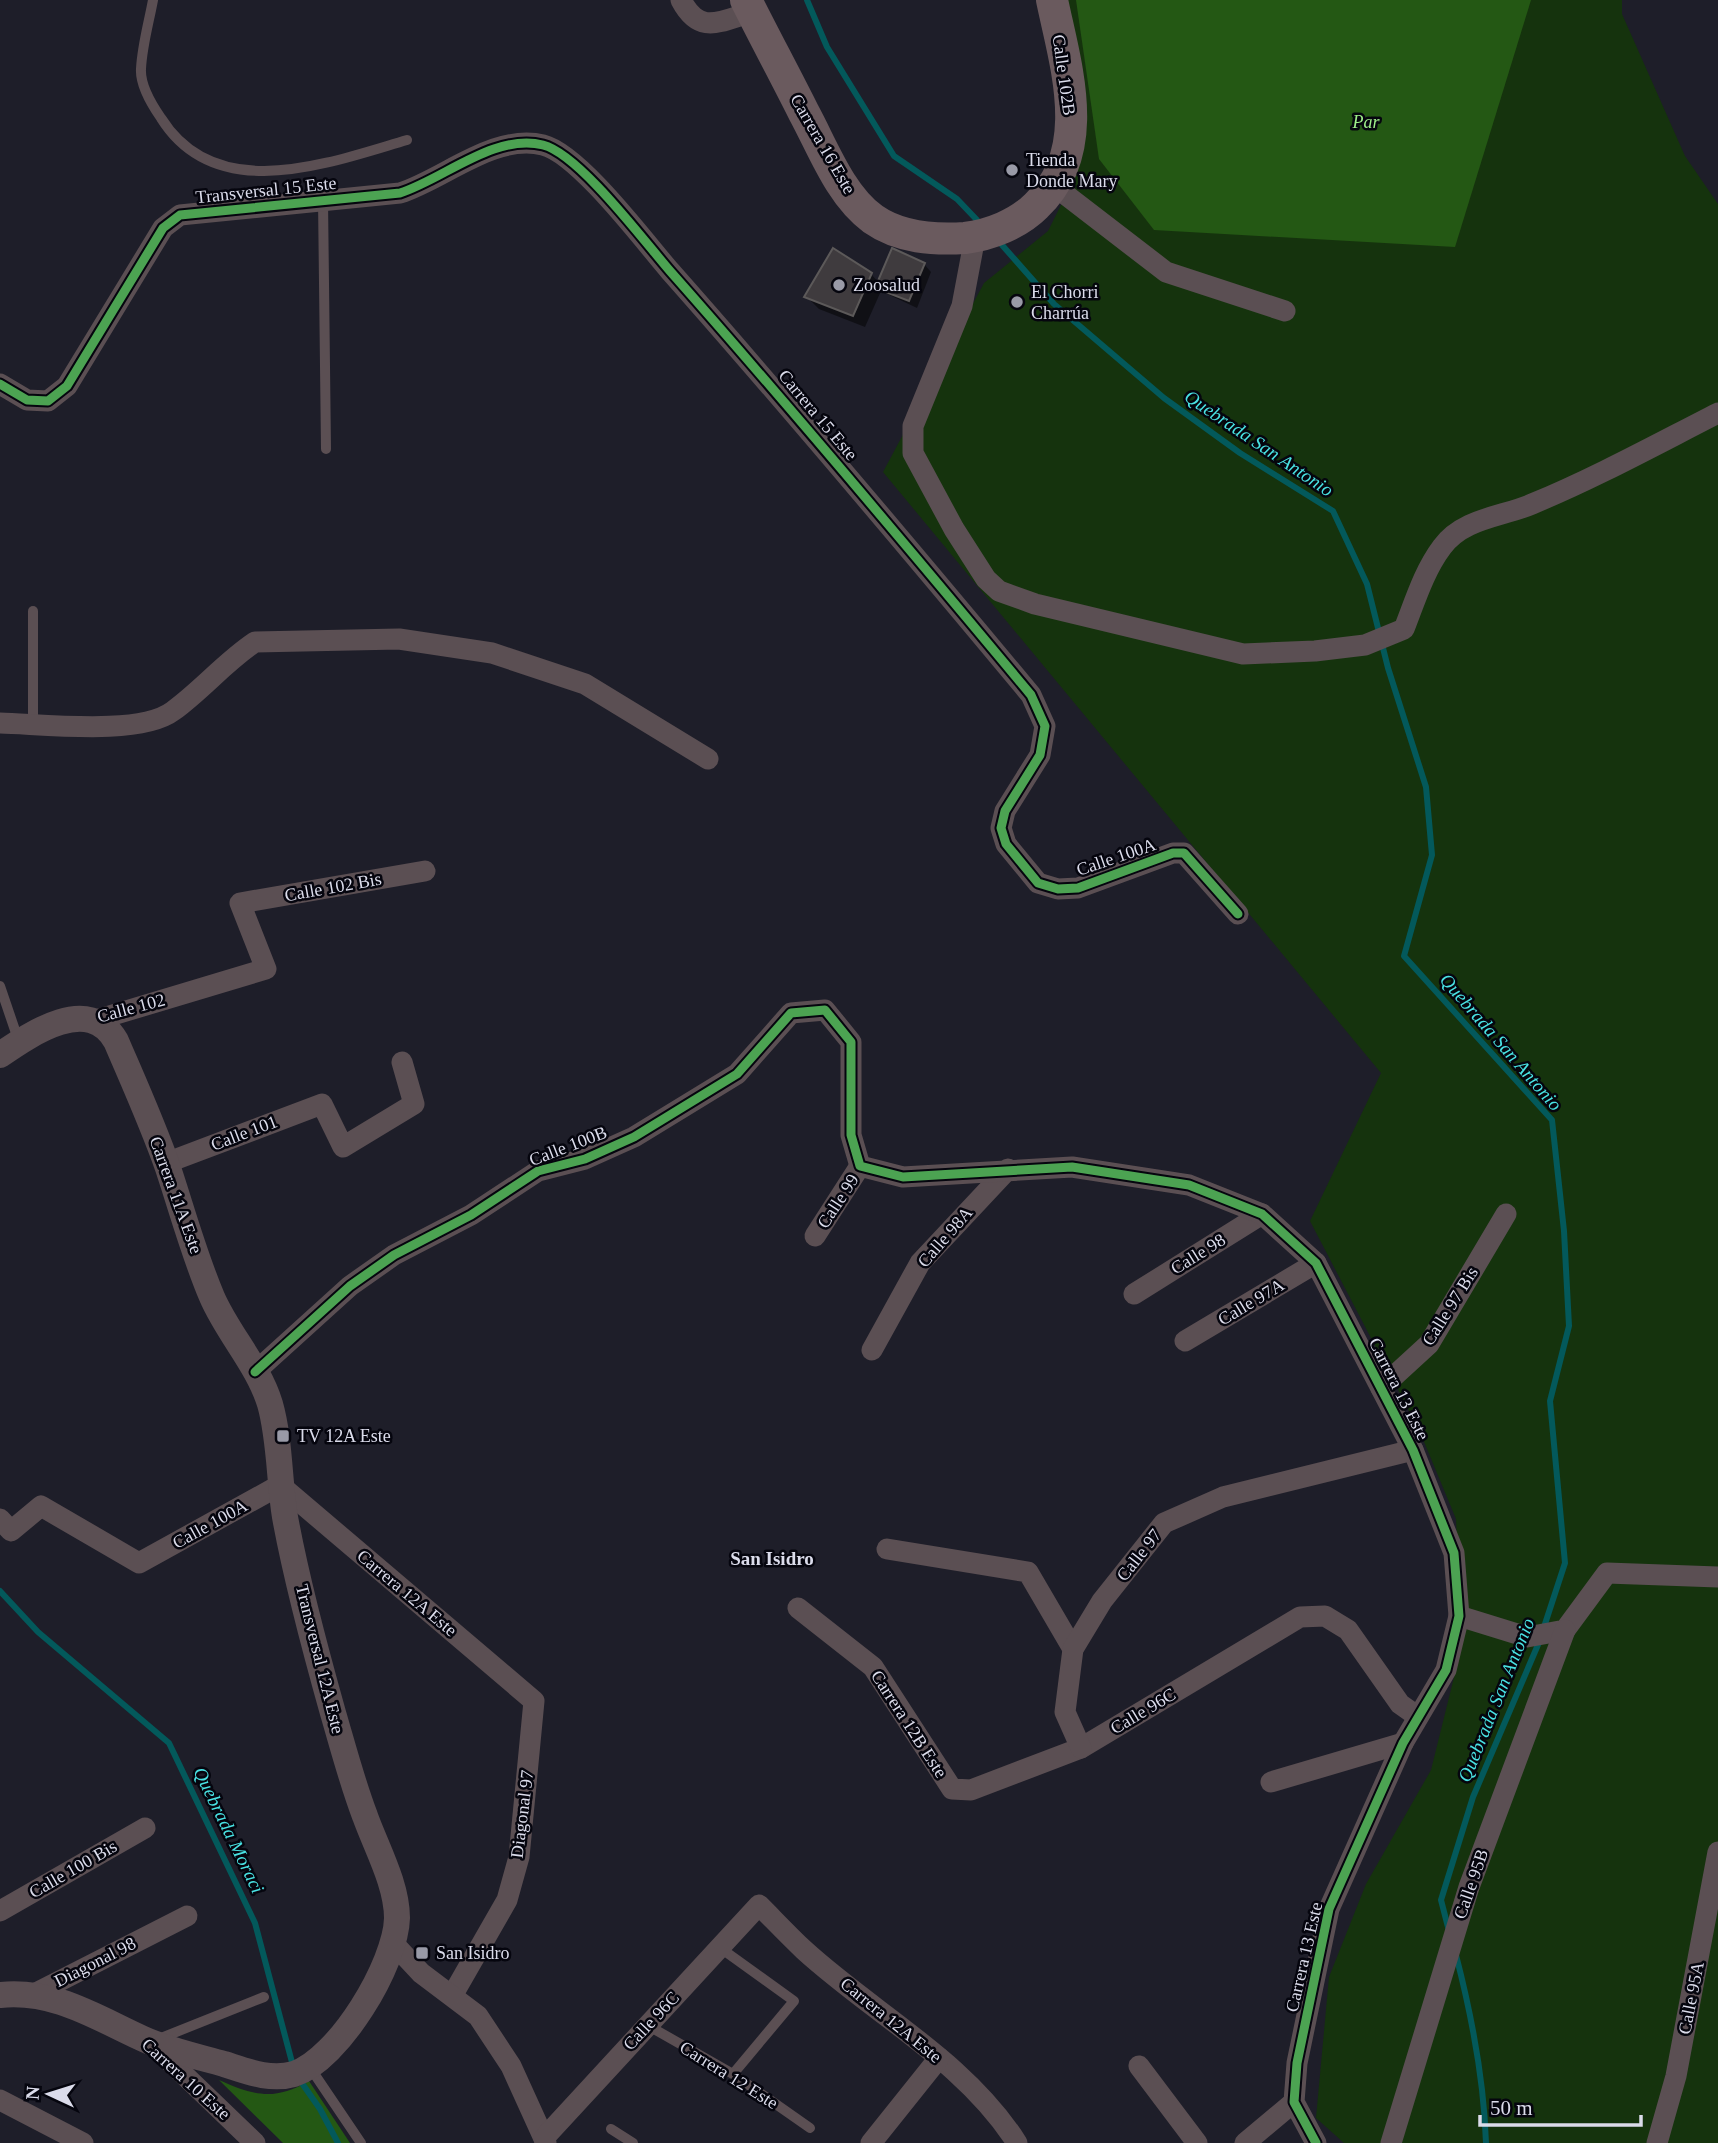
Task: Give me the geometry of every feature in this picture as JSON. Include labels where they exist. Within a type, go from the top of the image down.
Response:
[{"type":"main road","name":"Calle 102B","points":[[1052,0],[1071,93],[1068,150]]},
{"type":"main road","name":"Carrera 16 Este","points":[[749,6],[829,160],[859,204],[874,219],[921,238],[975,237],[1013,223],[1030,212],[1053,185],[1068,150]]},
{"type":"street","points":[[681,0],[689,16],[699,23],[712,23],[749,6]]},
{"type":"street","name":"Transversal 15 Este","points":[[0,384],[27,400],[48,401],[67,386],[163,228],[180,215],[400,192],[418,187],[491,151],[520,144],[544,145]]},
{"type":"street","name":"Carrera 15 Este","points":[[544,145],[576,165],[801,418],[1031,695],[1045,726],[1040,755],[1005,811],[1001,828],[1006,844],[1038,883],[1058,889]]},
{"type":"street","points":[[1053,185],[1166,272],[1285,311]]},
{"type":"street","points":[[975,237],[962,306],[913,426],[913,453],[954,529],[986,579],[1006,594],[1230,651],[1243,654],[1315,651],[1365,645],[1404,629],[1420,586],[1443,545],[1461,531],[1492,514],[1529,506],[1560,492],[1718,413]]},
{"type":"street","points":[[0,723],[128,726],[153,722],[173,712],[236,654],[255,642],[399,639],[492,653],[585,684],[708,759]]},
{"type":"street","name":"Calle 100A","points":[[1058,889],[1078,888],[1173,853],[1184,853],[1238,914]]},
{"type":"street","name":"Calle 102 Bis","points":[[266,969],[240,903],[425,871]]},
{"type":"street","name":"Calle 102","points":[[9,1049],[61,1022],[96,1020],[266,969]]},
{"type":"street","name":"Calle 100B","points":[[255,1372],[350,1286],[394,1255],[471,1215],[538,1171],[585,1159],[634,1137],[737,1074],[791,1013],[825,1010],[851,1042],[851,1135],[860,1166]]},
{"type":"street","name":"Carrera 11A Este","points":[[96,1020],[106,1026],[116,1041],[166,1163],[209,1289],[230,1334],[255,1372]]},
{"type":"street","name":"Calle 101","points":[[166,1163],[322,1104],[343,1147],[414,1104],[402,1062]]},
{"type":"street","name":"Carrera 13 Este","points":[[860,1166],[903,1177],[1072,1167],[1189,1185],[1262,1213],[1316,1263],[1413,1450],[1454,1553],[1459,1616],[1446,1670],[1416,1716],[1329,1909],[1297,2063],[1294,2102]]},
{"type":"street","name":"Calle 99","points":[[815,1236],[860,1166]]},
{"type":"street","name":"Calle 98A","points":[[872,1350],[920,1263],[1009,1169]]},
{"type":"street","name":"Calle 98","points":[[1134,1294],[1262,1213]]},
{"type":"street","name":"Calle 97 Bis","points":[[1381,1388],[1429,1344],[1506,1214]]},
{"type":"street","name":"Calle 97A","points":[[1185,1341],[1316,1263]]},
{"type":"street","name":"Transversal 12A Este","points":[[255,1372],[273,1417],[280,1485],[330,1702],[352,1779],[393,1894],[397,1924],[393,1942],[379,1976],[344,2033],[326,2054],[309,2066]]},
{"type":"street","name":"Calle 97","points":[[1081,1748],[1065,1712],[1073,1649],[1102,1601],[1164,1523],[1223,1497],[1413,1450]]},
{"type":"street","name":"Calle 100A","points":[[6,1525],[41,1506],[139,1563],[280,1485]]},
{"type":"street","name":"Carrera 12A Este","points":[[280,1485],[534,1701]]},
{"type":"street","points":[[887,1549],[1028,1572],[1073,1649]]},
{"type":"street","name":"Calle 95B","points":[[1391,2143],[1469,1887],[1565,1630],[1607,1573],[1718,1577]]},
{"type":"street","name":"Carrera 12B Este","points":[[798,1608],[873,1667],[952,1789]]},
{"type":"street","name":"Calle 96C","points":[[952,1789],[971,1790],[1081,1748],[1300,1617],[1325,1616],[1348,1630],[1400,1704],[1416,1716]]},
{"type":"street","points":[[1459,1616],[1527,1637],[1565,1630]]},
{"type":"street","name":"Diagonal 97","points":[[452,1996],[507,1900],[519,1857],[534,1701]]},
{"type":"street","points":[[1271,1782],[1403,1743]]},
{"type":"street","name":"Calle 100 Bis","points":[[0,1911],[145,1828]]},
{"type":"street","name":"Calle 95A","points":[[1657,2143],[1676,2076],[1718,1852]]},
{"type":"street","name":"Carrera 12A Este","points":[[758,1905],[805,1951],[939,2059],[1005,2124],[1017,2143]]},
{"type":"street","name":"Calle 96C","points":[[545,2141],[758,1905]]},
{"type":"street","name":"Diagonal 98","points":[[0,1995],[32,1995],[187,1916]]},
{"type":"street","points":[[393,1942],[421,1973],[478,2016],[512,2066],[545,2141]]},
{"type":"street","name":"Carrera 10 Este","points":[[32,1995],[89,2011],[151,2042],[255,2143]]},
{"type":"street","points":[[151,2042],[256,2074],[275,2077],[295,2073],[309,2066]]},
{"type":"street","points":[[871,2143],[939,2059]]},
{"type":"street","points":[[1139,2066],[1197,2143]]},
{"type":"street","points":[[0,2100],[74,2141]]},
{"type":"street","points":[[1245,2143],[1294,2102],[1316,2143]]},
{"type":"lane","points":[[153,0],[141,72],[150,102],[169,132],[191,152],[231,167],[265,173],[315,166],[407,140]]},
{"type":"lane","points":[[323,199],[326,449]]},
{"type":"lane","points":[[33,611],[33,724]]},
{"type":"lane","points":[[0,986],[9,1049]]},
{"type":"lane","points":[[719,1947],[794,2001],[733,2074]]},
{"type":"lane","points":[[151,2042],[264,1997]]},
{"type":"lane","name":"Carrera 12 Este","points":[[647,2025],[733,2074],[810,2128]]},
{"type":"lane","points":[[309,2066],[361,2143]]},
{"type":"lane","points":[[611,2129],[633,2143]]},
{"type":"green space","points":[[1058,0],[1622,0],[1622,14],[1685,156],[1718,204],[1718,2143],[1344,2143],[1316,2118],[1329,1977],[1366,1884],[1431,1770],[1462,1645],[1456,1519],[1420,1432],[1310,1221],[1381,1073],[883,472],[984,283],[1048,231],[1074,179],[1084,99]]},
{"type":"green space","name":"Par","points":[[1076,0],[1531,0],[1455,247],[1154,230],[1099,159]]},
{"type":"green space","points":[[219,2080],[243,2090],[264,2094],[285,2092],[309,2081],[350,2143],[283,2143]]},
{"type":"building","name":"Zoosalud","points":[[833,248],[872,273],[853,316],[804,297]]},
{"type":"building","points":[[892,248],[925,263],[909,301],[875,288]]},
{"type":"waterway","name":"Quebrada San Antonio","points":[[807,0],[827,47],[894,156],[957,199],[977,220]]},
{"type":"waterway","name":"Quebrada San Antonio","points":[[1002,245],[1054,304],[1164,398],[1240,453],[1333,511],[1367,584],[1388,668],[1426,787],[1432,855],[1404,956],[1552,1120],[1564,1231],[1569,1326],[1550,1401],[1565,1563],[1543,1630]]},
{"type":"waterway","name":"Quebrada Moraci","points":[[0,1591],[38,1632],[169,1743],[255,1923],[293,2066]]},
{"type":"waterway","name":"Quebrada San Antonio","points":[[1449,1931],[1441,1900],[1473,1797],[1540,1640]]},
{"type":"waterway","name":"Quebrada San Antonio","points":[[1456,1955],[1476,2048],[1486,2143]]},
{"type":"waterway","name":"Quebrada Moraci","points":[[299,2079],[320,2109],[338,2143]]},
{"type":"cycle path","points":[[0,384],[27,400],[48,401],[67,386],[163,228],[180,215],[400,193],[488,151],[506,145],[543,145],[574,164],[610,200],[1031,695],[1045,726],[1040,755],[1005,811],[1001,828],[1006,844],[1038,883],[1058,889],[1078,888],[1173,853],[1184,853],[1238,914]]},
{"type":"cycle path","points":[[255,1372],[350,1286],[394,1255],[471,1215],[538,1171],[585,1159],[634,1137],[737,1074],[791,1013],[825,1010],[851,1042],[851,1135],[860,1166],[903,1177],[1072,1167],[1189,1185],[1262,1214],[1316,1263],[1413,1450],[1454,1553],[1459,1616],[1446,1670],[1403,1743],[1329,1909],[1297,2063],[1294,2102],[1316,2143]]},
{"type":"place","name":"Tienda Donde Mary","points":[[1012,170]]},
{"type":"place","name":"Zoosalud","points":[[839,285]]},
{"type":"place","name":"El Chorri Charrúa","points":[[1017,302]]},
{"type":"place","name":"TV 12A Este","points":[[283,1436]]},
{"type":"place","name":"San Isidro","points":[[422,1953]]},
{"type":"district","name":"San Isidro","points":[[772,1558]]}]
